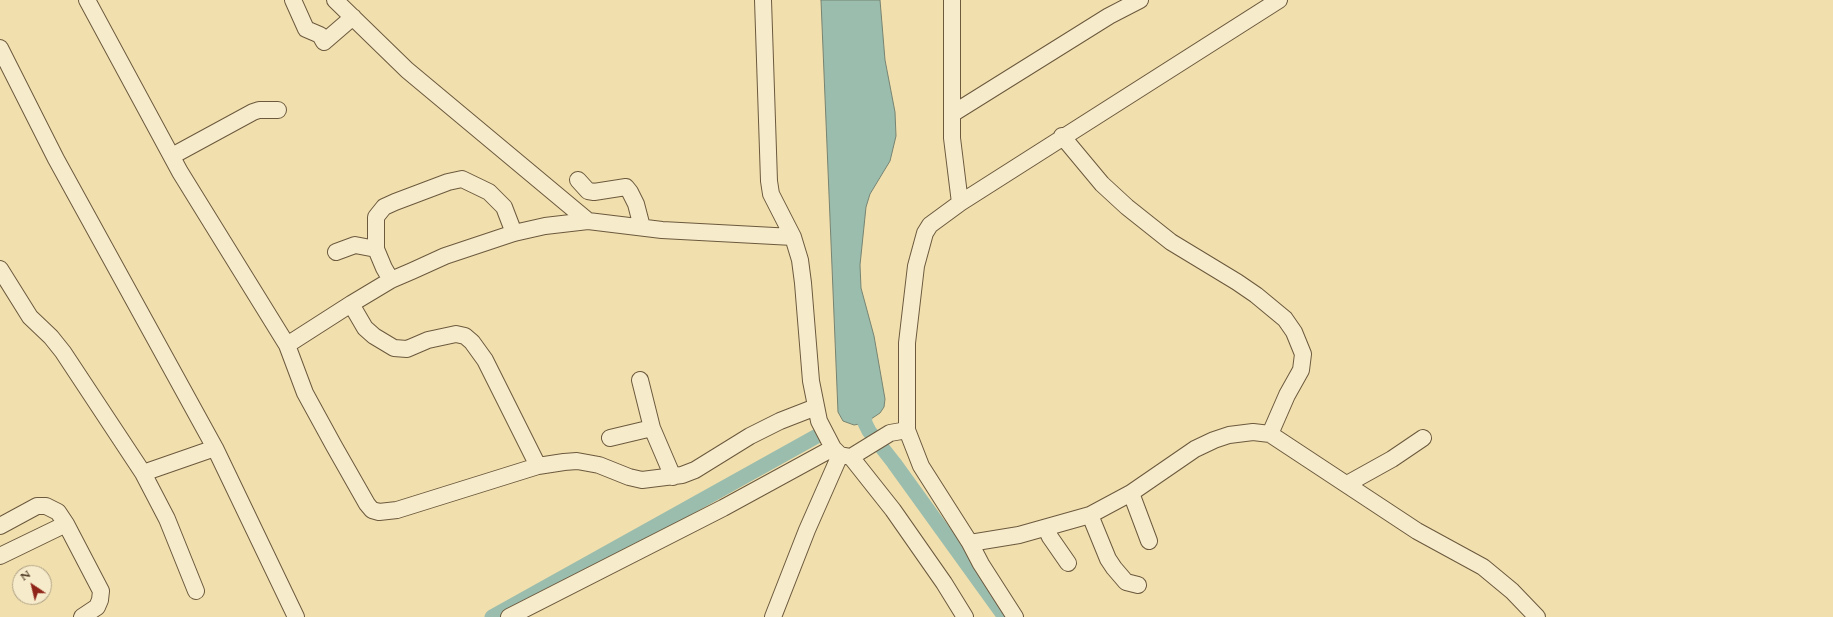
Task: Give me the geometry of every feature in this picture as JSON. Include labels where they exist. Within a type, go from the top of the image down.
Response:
[{"type":"street","points":[[293,0],[306,29],[320,35],[327,48],[353,17]]},
{"type":"street","points":[[335,0],[407,70],[588,221]]},
{"type":"street","points":[[763,0],[769,181],[771,194],[793,237],[800,260],[811,381],[819,421],[847,453],[919,547],[965,617]]},
{"type":"street","points":[[952,0],[952,138],[960,203]]},
{"type":"street","points":[[952,114],[1109,16],[1140,0]]},
{"type":"street","points":[[1015,617],[922,466],[907,430],[907,343],[916,266],[925,233],[930,225],[960,203],[1062,136],[1279,0]]},
{"type":"street","points":[[92,1],[172,156],[287,345],[305,393],[363,498],[372,510],[379,512],[397,510],[538,466],[577,461],[599,465],[629,478],[642,480],[673,476],[695,470],[750,436],[780,421],[816,407]]},
{"type":"street","points":[[0,48],[56,159],[215,448],[296,617]]},
{"type":"street","points":[[172,156],[253,112],[259,110],[278,110]]},
{"type":"street","points":[[1062,136],[1102,184],[1127,207],[1171,242],[1237,282],[1256,295],[1285,319],[1294,332],[1303,354],[1301,370],[1287,395],[1270,434]]},
{"type":"street","points":[[391,280],[376,249],[376,217],[384,207],[448,182],[462,179],[489,192],[504,207],[514,233]]},
{"type":"street","points":[[578,180],[588,191],[594,192],[626,187],[636,204],[642,227]]},
{"type":"street","points":[[287,345],[391,280],[445,256],[514,233],[545,226],[588,221],[642,227],[793,237]]},
{"type":"street","points":[[336,252],[355,245],[376,249]]},
{"type":"street","points":[[0,269],[30,317],[51,337],[63,352],[143,473],[167,519],[196,591]]},
{"type":"street","points":[[351,304],[365,328],[374,336],[394,348],[407,349],[428,340],[456,334],[465,336],[472,342],[485,360],[538,466]]},
{"type":"street","points":[[640,380],[652,428],[673,476]]},
{"type":"street","points":[[610,438],[652,428]]},
{"type":"street","points":[[508,617],[723,508],[890,433],[907,430]]},
{"type":"street","points":[[970,543],[992,541],[1046,528],[1090,515],[1131,493],[1195,449],[1214,440],[1229,435],[1253,432],[1270,434],[1417,530],[1495,576],[1537,617]]},
{"type":"street","points":[[1346,484],[1392,459],[1423,438]]},
{"type":"street","points":[[143,473],[215,448]]},
{"type":"street","points":[[773,617],[807,530],[847,453]]},
{"type":"street","points":[[1131,493],[1149,541]]},
{"type":"street","points":[[0,526],[36,506],[46,506],[58,512],[66,524],[101,591],[100,600],[97,607],[82,617]]},
{"type":"street","points":[[1090,515],[1108,559],[1114,568],[1126,582],[1138,585]]},
{"type":"street","points":[[0,556],[66,524]]},
{"type":"street","points":[[1046,528],[1050,537],[1068,563]]},
{"type":"shaded area","points":[[821,0],[880,0],[885,60],[895,112],[896,136],[890,161],[870,194],[866,207],[860,265],[861,288],[874,336],[885,399],[884,407],[880,413],[865,423],[854,425],[843,421],[838,412]]},
{"type":"waterway","points":[[863,403],[865,423],[869,431],[894,463],[1005,617]]},
{"type":"waterway","points":[[492,617],[817,436]]}]
